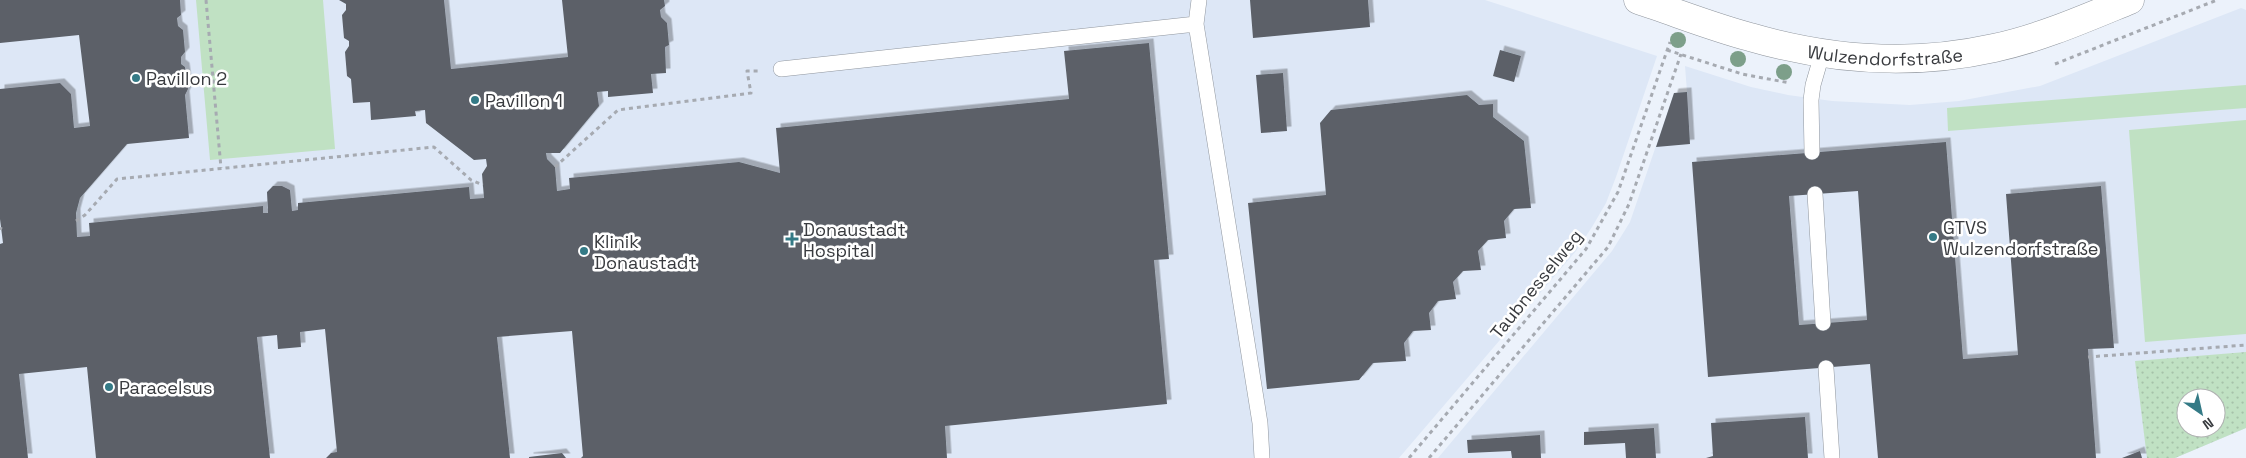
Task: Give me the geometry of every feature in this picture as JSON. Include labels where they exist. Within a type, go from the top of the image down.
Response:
[{"type":"street","name":"Wulzendorfstraße","points":[[1638,0],[1750,37],[1822,54],[1879,59],[1951,56],[1995,48],[2052,31],[2130,0]]},
{"type":"lane","points":[[1199,0],[1196,24],[1260,423],[1262,458]]},
{"type":"lane","points":[[781,69],[1196,24]]},
{"type":"lane","points":[[1812,152],[1811,100],[1813,85],[1822,54]]},
{"type":"lane","points":[[1816,194],[1823,323]]},
{"type":"lane","points":[[1826,368],[1832,458]]},
{"type":"path","points":[[206,0],[221,168]]},
{"type":"path","name":"Taubnesselweg","points":[[1409,458],[1586,249],[1618,192],[1667,50]]},
{"type":"path","name":"Taubnesselweg","points":[[1429,458],[1608,247],[1629,204],[1681,54]]},
{"type":"path","points":[[555,167],[618,110],[751,94],[747,71],[781,69]]},
{"type":"path","points":[[76,221],[85,215],[116,179],[434,147],[471,180],[483,185]]},
{"type":"path","points":[[2088,357],[2246,345]]},
{"type":"shaded area","name":"Donaustadt Hospital","points":[[0,0],[1485,0],[1657,56],[1616,177],[1606,203],[1592,227],[1576,251],[1399,458],[0,458]]},
{"type":"shaded area","name":"GTVS Wulzendorfstraße","points":[[2241,8],[2246,10],[2246,428],[2226,436],[2226,388],[2176,388],[2176,438],[2222,438],[2175,458],[1438,458],[1612,251],[1630,222],[1674,93],[1687,92],[1685,66],[1751,87],[1788,95],[1832,101],[1910,105],[1959,101],[2040,86]]},
{"type":"green space","points":[[196,0],[323,0],[335,149],[210,160]]},
{"type":"green space","points":[[2246,85],[2246,108],[1948,131],[1947,108]]},
{"type":"green space","points":[[2246,120],[2246,334],[2145,342],[2129,130]]},
{"type":"green space","points":[[2246,352],[2246,428],[2226,436],[2226,388],[2176,388],[2176,438],[2222,438],[2175,458],[2147,458],[2135,361]]},
{"type":"building","name":"Klinik Donaustadt","points":[[0,0],[180,0],[181,15],[177,18],[178,26],[183,30],[185,52],[181,57],[181,64],[185,67],[188,89],[185,95],[189,138],[127,144],[80,198],[76,213],[77,237],[90,236],[89,223],[263,206],[263,213],[268,213],[267,192],[273,186],[282,186],[290,190],[292,211],[298,210],[298,203],[469,187],[470,199],[484,198],[482,174],[487,166],[486,159],[474,160],[426,123],[425,110],[415,111],[416,116],[371,120],[370,102],[353,103],[351,79],[347,76],[345,52],[349,46],[349,41],[344,38],[342,15],[346,10],[346,4],[339,0],[444,0],[451,69],[568,57],[562,0],[664,0],[665,6],[660,10],[661,17],[667,23],[669,45],[665,47],[666,73],[651,74],[653,93],[608,97],[608,91],[597,92],[599,106],[560,153],[546,153],[547,159],[555,167],[557,191],[570,189],[569,178],[739,162],[780,173],[776,128],[1069,99],[1064,51],[1149,43],[1169,259],[1154,260],[1167,404],[945,426],[947,458],[581,458],[583,456],[572,331],[497,337],[510,458],[326,458],[331,453],[337,452],[325,329],[300,332],[301,347],[278,349],[277,335],[257,337],[270,458],[96,458],[87,367],[19,374],[28,458],[0,458],[0,244],[3,243],[0,219],[0,89],[60,83],[71,94],[74,128],[90,126],[79,35],[0,43]]},
{"type":"building","points":[[1250,0],[1368,0],[1370,27],[1253,38]]},
{"type":"building","points":[[1500,50],[1521,56],[1514,82],[1493,76]]},
{"type":"building","points":[[1283,73],[1287,131],[1261,133],[1256,75]]},
{"type":"building","points":[[1687,92],[1690,144],[1656,147],[1674,93]]},
{"type":"building","points":[[1467,95],[1479,105],[1493,104],[1493,117],[1524,141],[1531,208],[1514,209],[1504,221],[1506,238],[1488,240],[1478,251],[1481,270],[1463,271],[1453,282],[1456,299],[1438,301],[1429,313],[1431,330],[1413,331],[1404,343],[1406,361],[1373,363],[1359,380],[1267,389],[1248,203],[1326,195],[1320,123],[1331,110]]},
{"type":"building","points":[[1946,142],[1963,359],[2018,355],[2006,194],[2101,186],[2114,348],[2088,349],[2096,458],[1878,458],[1870,364],[1708,377],[1692,162]],"holes":[[[1858,191],[1867,320],[1799,325],[1789,196]]]},
{"type":"building","points":[[1805,417],[1808,458],[1706,458],[1713,456],[1711,423]]},
{"type":"building","points":[[1654,428],[1656,458],[1626,458],[1625,443],[1584,445],[1584,432]]},
{"type":"building","points":[[1540,435],[1541,458],[1512,458],[1511,451],[1468,453],[1467,440]]},
{"type":"building","points":[[2140,451],[2142,458],[2122,458]]},
{"type":"building","points":[[562,453],[566,458],[529,458],[529,457]]},
{"type":"place","name":"Pavillon 2","points":[[136,78]]},
{"type":"place","name":"Pavillon 1","points":[[475,100]]},
{"type":"place","name":"GTVS Wulzendorfstraße","points":[[1933,237]]},
{"type":"place","name":"Donaustadt Hospital","points":[[792,239]]},
{"type":"place","name":"Klinik Donaustadt","points":[[584,251]]},
{"type":"place","name":"Paracelsus","points":[[109,387]]}]
